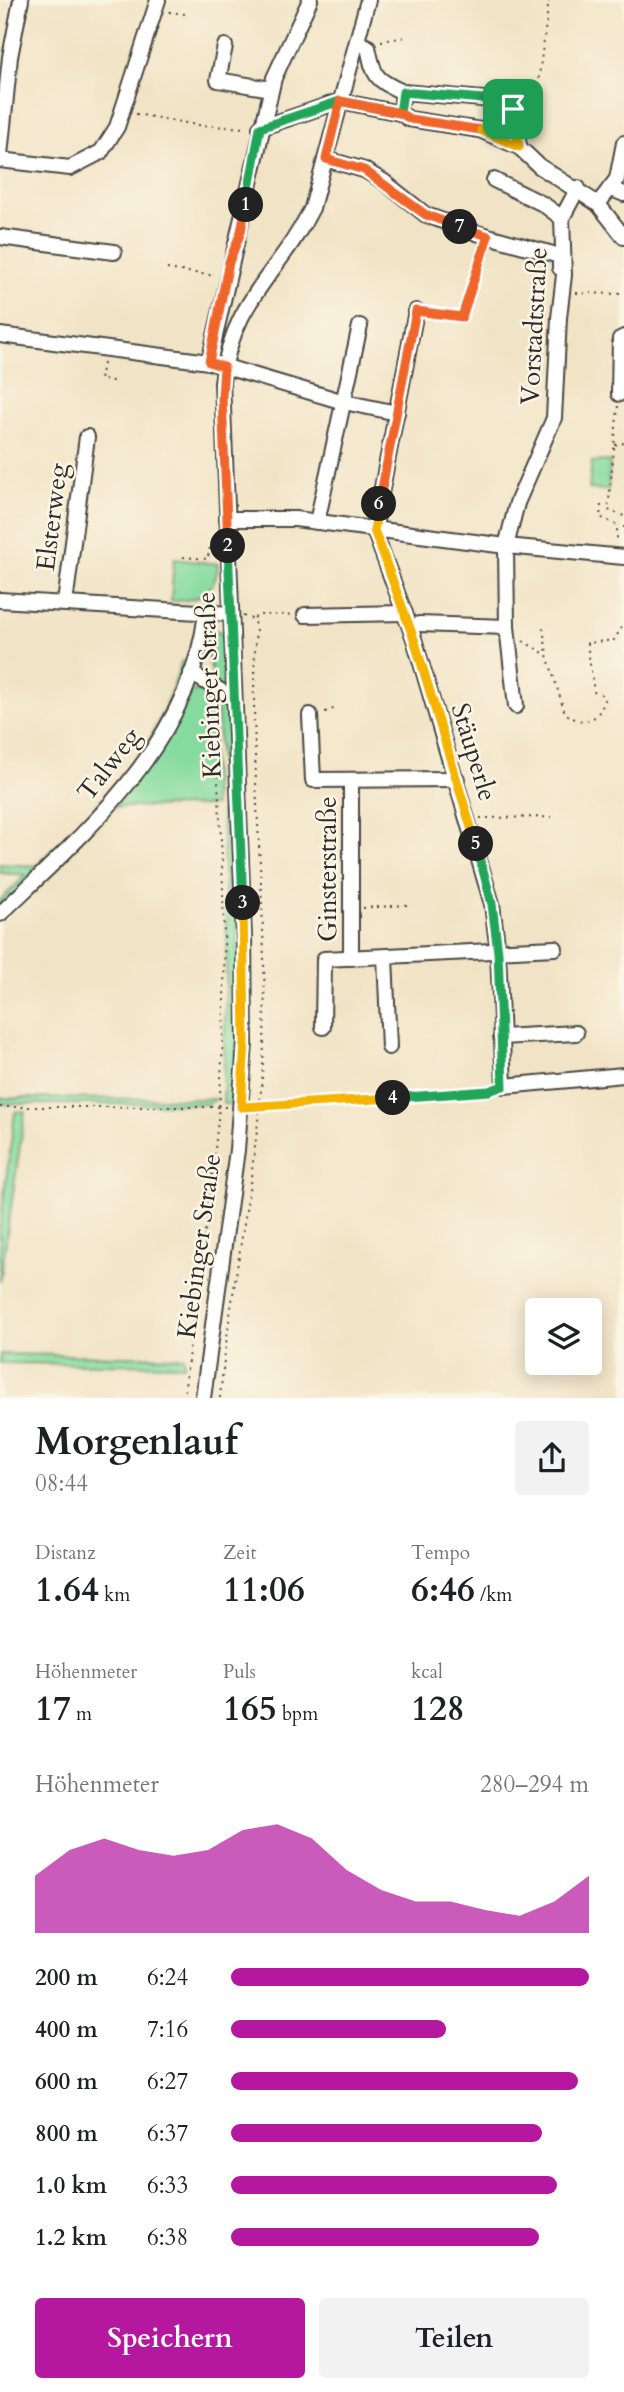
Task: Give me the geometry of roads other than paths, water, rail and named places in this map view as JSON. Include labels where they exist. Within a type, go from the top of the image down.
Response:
[{"type":"street","points":[[20,0],[5,56],[0,157],[56,168],[81,165],[107,146],[156,5]]},
{"type":"street","points":[[209,362],[226,277],[241,232],[260,128],[271,89],[310,0]]},
{"type":"street","name":"Kiebinger Straße","points":[[203,1398],[241,1107],[245,966],[226,519],[222,397],[224,367],[243,309],[309,214],[340,101],[362,45],[368,0]]},
{"type":"street","points":[[362,45],[370,70],[379,79],[403,92],[483,99],[513,109],[519,147]]},
{"type":"street","points":[[225,46],[218,79],[271,89]]},
{"type":"street","points":[[400,113],[403,92]]},
{"type":"street","points":[[260,128],[340,101],[400,113],[410,119],[480,130],[519,147],[539,166],[578,188],[598,204],[624,237]]},
{"type":"street","points":[[598,204],[617,191],[624,143]]},
{"type":"street","points":[[326,159],[373,176],[426,215],[559,256],[560,271],[564,275]]},
{"type":"street","points":[[494,180],[562,218]]},
{"type":"street","name":"Vorstadtstraße","points":[[516,706],[507,627],[506,546],[517,503],[555,418],[564,275],[562,218],[578,188]]},
{"type":"street","points":[[0,237],[114,252]]},
{"type":"street","points":[[374,530],[416,311]]},
{"type":"street","points":[[317,523],[360,326]]},
{"type":"street","points":[[0,335],[209,362],[344,401],[397,413]]},
{"type":"street","points":[[619,394],[620,339],[624,337]]},
{"type":"street","name":"Elsterweg","points":[[65,603],[87,438]]},
{"type":"street","points":[[226,519],[272,517],[506,546],[624,557]]},
{"type":"street","name":"Stäuperle","points":[[374,530],[405,613],[457,779],[492,904],[498,952],[503,1086],[624,1075]]},
{"type":"street","points":[[0,600],[231,614]]},
{"type":"street","name":"Talweg","points":[[0,914],[110,807],[137,774],[162,737],[191,673],[206,613]]},
{"type":"street","points":[[305,615],[405,613]]},
{"type":"street","points":[[419,624],[507,627]]},
{"type":"street","points":[[191,673],[234,699]]},
{"type":"street","points":[[310,715],[313,780],[457,779]]},
{"type":"street","name":"Ginsterstraße","points":[[351,780],[351,958]]},
{"type":"street","points":[[323,1027],[324,959],[555,948]]},
{"type":"street","points":[[385,957],[389,1048]]},
{"type":"street","points":[[501,1037],[576,1033]]}]
